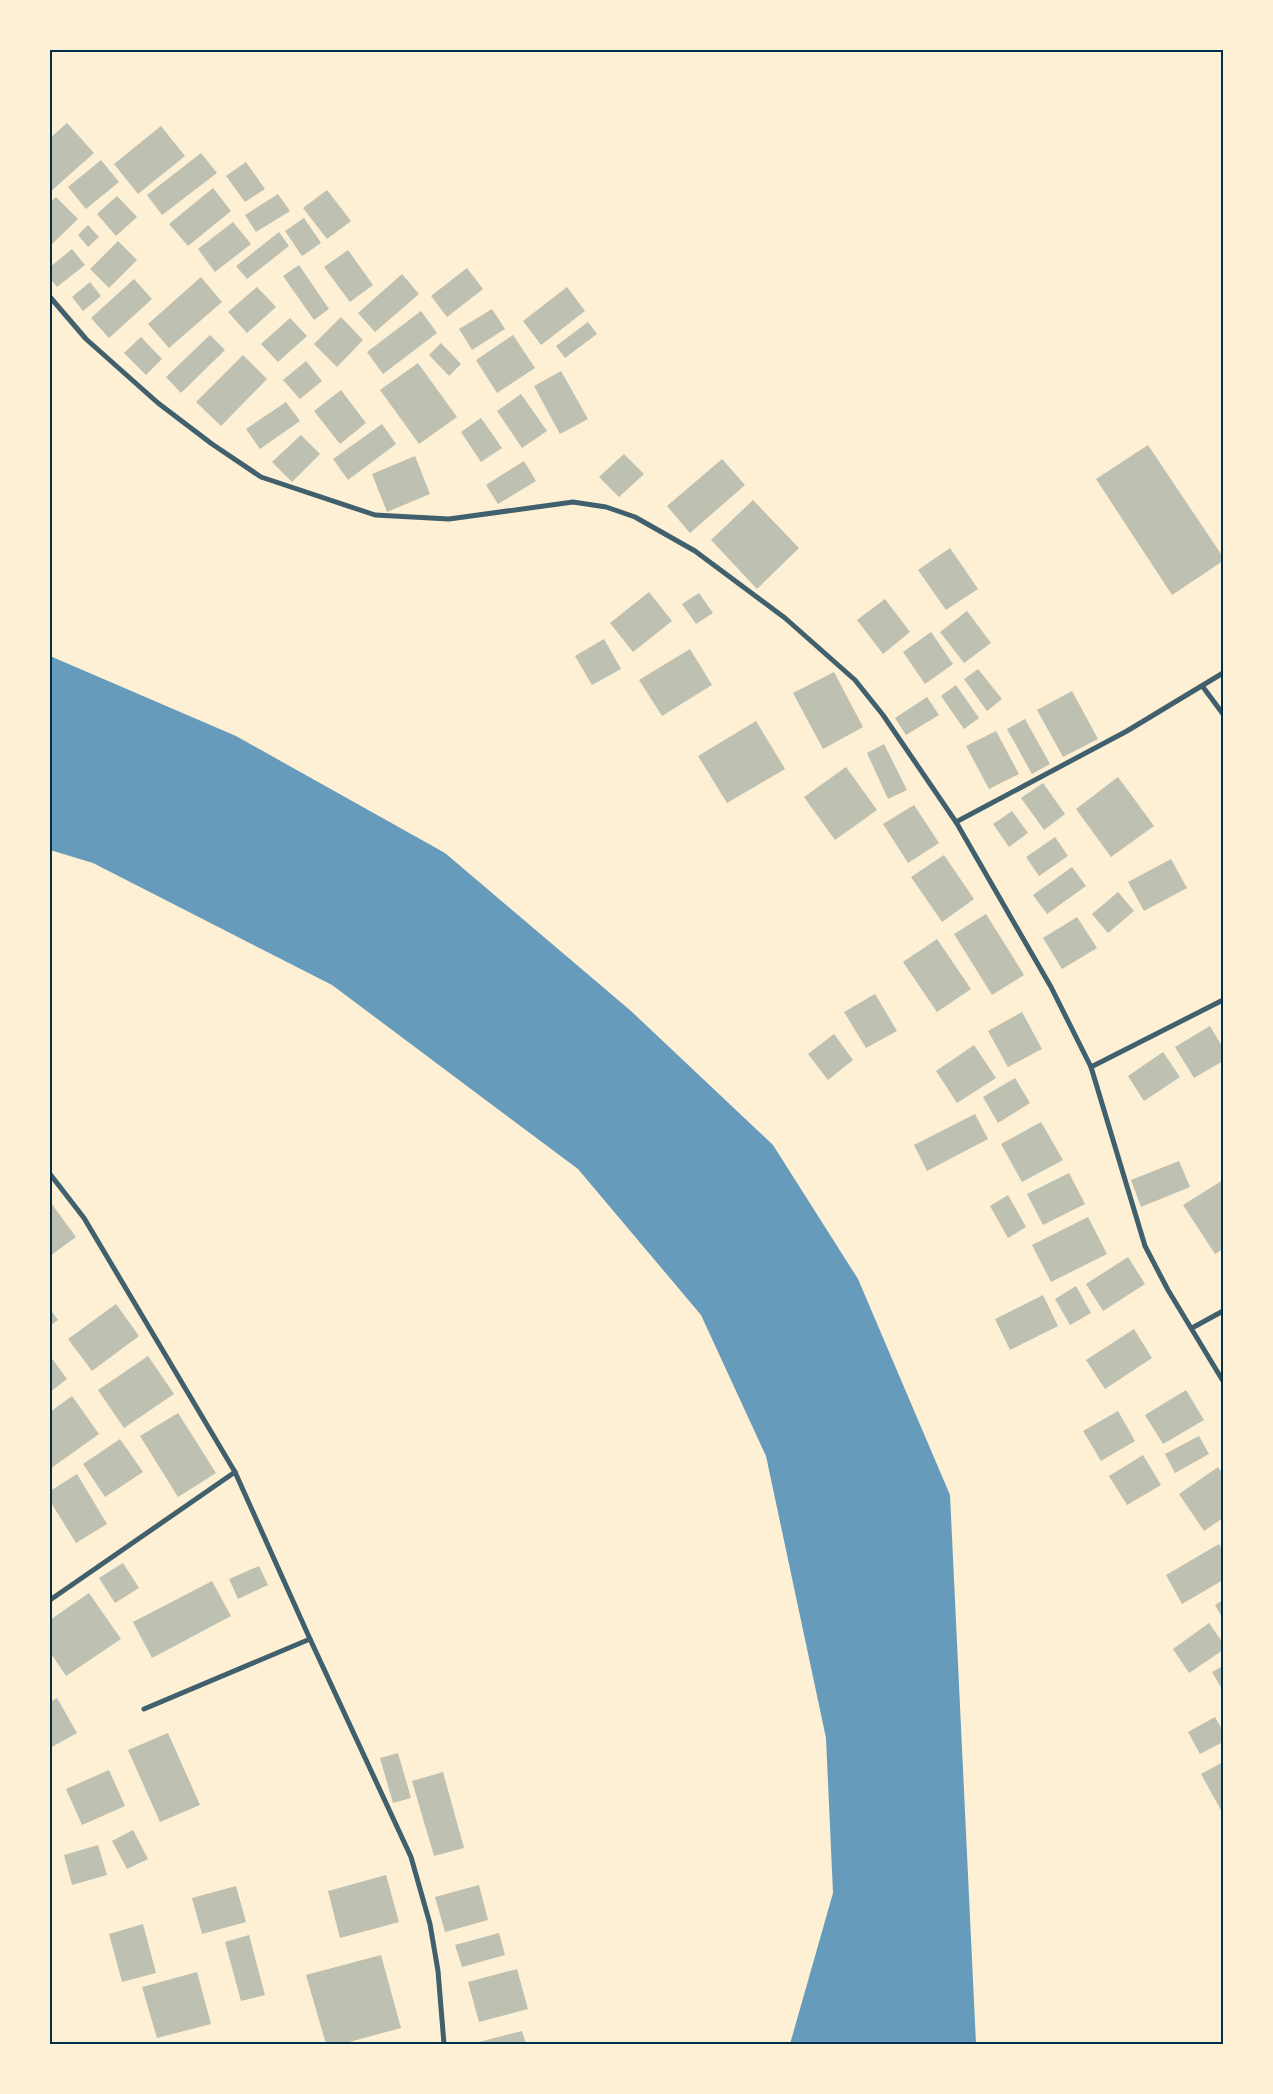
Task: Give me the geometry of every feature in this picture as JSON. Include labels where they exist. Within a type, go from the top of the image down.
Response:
[{"type":"street","points":[[50,297],[86,339],[158,403],[212,444],[261,477],[375,515],[449,519],[573,502],[606,508],[635,517],[695,551],[785,618],[855,680],[883,714],[956,822],[1051,987],[1092,1067],[1145,1246],[1168,1290],[1223,1381]]},
{"type":"street","points":[[956,822],[1063,766],[1203,687],[1223,673]]},
{"type":"street","points":[[1203,687],[1223,714]]},
{"type":"street","points":[[1092,1067],[1223,1000]]},
{"type":"street","points":[[50,1174],[84,1218],[235,1472],[411,1857],[430,1924],[438,1971],[444,2044]]},
{"type":"street","points":[[1192,1328],[1223,1311]]},
{"type":"street","points":[[50,1600],[235,1472]]},
{"type":"street","points":[[144,1709],[310,1639]]},
{"type":"water","points":[[50,656],[236,736],[445,853],[631,1011],[773,1145],[858,1279],[950,1495],[976,2044],[790,2044],[833,1893],[826,1738],[766,1456],[701,1315],[578,1169],[332,985],[93,863],[50,850]]},
{"type":"building","points":[[67,123],[94,153],[50,192],[50,138]]},
{"type":"building","points":[[161,126],[185,156],[138,194],[114,164]]},
{"type":"building","points":[[201,153],[217,173],[162,215],[147,195]]},
{"type":"building","points":[[101,160],[119,182],[86,209],[68,187]]},
{"type":"building","points":[[246,162],[265,189],[245,202],[226,176]]},
{"type":"building","points":[[213,188],[231,211],[188,246],[169,224]]},
{"type":"building","points":[[327,190],[351,221],[327,239],[303,208]]},
{"type":"building","points":[[278,194],[290,211],[256,232],[245,215]]},
{"type":"building","points":[[117,196],[137,217],[116,236],[97,214]]},
{"type":"building","points":[[56,197],[78,219],[50,246],[50,202]]},
{"type":"building","points":[[304,218],[321,243],[302,256],[285,231]]},
{"type":"building","points":[[233,222],[251,244],[215,272],[198,249]]},
{"type":"building","points":[[88,225],[99,237],[88,247],[78,235]]},
{"type":"building","points":[[279,232],[289,246],[247,279],[236,266]]},
{"type":"building","points":[[118,241],[137,260],[109,288],[90,269]]},
{"type":"building","points":[[72,249],[85,265],[57,287],[50,278],[50,267]]},
{"type":"building","points":[[348,250],[373,285],[350,302],[324,267]]},
{"type":"building","points":[[299,265],[329,309],[314,320],[283,276]]},
{"type":"building","points":[[467,268],[483,289],[447,317],[431,296]]},
{"type":"building","points":[[402,274],[419,294],[375,332],[358,313]]},
{"type":"building","points":[[201,277],[222,302],[169,348],[148,324]]},
{"type":"building","points":[[134,279],[152,299],[109,338],[91,318]]},
{"type":"building","points":[[90,282],[101,296],[83,311],[72,297]]},
{"type":"building","points":[[257,287],[276,307],[247,333],[228,312]]},
{"type":"building","points":[[567,287],[585,311],[541,345],[523,321]]},
{"type":"building","points":[[492,309],[505,329],[472,350],[459,329]]},
{"type":"building","points":[[421,311],[437,333],[383,374],[367,352]]},
{"type":"building","points":[[341,317],[363,340],[337,367],[314,344]]},
{"type":"building","points":[[290,318],[307,336],[278,362],[261,344]]},
{"type":"building","points":[[588,322],[597,334],[565,358],[556,346]]},
{"type":"building","points":[[210,335],[225,350],[181,393],[166,377]]},
{"type":"building","points":[[513,335],[535,368],[497,393],[476,360]]},
{"type":"building","points":[[141,337],[162,359],[146,375],[124,353]]},
{"type":"building","points":[[441,343],[461,364],[449,376],[429,355]]},
{"type":"building","points":[[243,355],[267,379],[221,426],[196,402]]},
{"type":"building","points":[[306,361],[322,381],[300,399],[283,380]]},
{"type":"building","points":[[418,363],[457,417],[419,444],[380,390]]},
{"type":"building","points":[[561,371],[588,419],[560,434],[534,386]]},
{"type":"building","points":[[341,390],[366,423],[340,444],[314,411]]},
{"type":"building","points":[[521,394],[547,431],[522,448],[497,411]]},
{"type":"building","points":[[286,402],[300,421],[260,449],[246,429]]},
{"type":"building","points":[[481,418],[502,448],[481,462],[461,432]]},
{"type":"building","points":[[382,424],[396,444],[348,480],[333,459]]},
{"type":"building","points":[[301,435],[320,454],[292,482],[272,462]]},
{"type":"building","points":[[1148,445],[1223,557],[1223,561],[1172,595],[1096,479]]},
{"type":"building","points":[[624,454],[644,474],[619,497],[599,477]]},
{"type":"building","points":[[415,456],[430,494],[387,512],[372,474]]},
{"type":"building","points":[[722,459],[745,485],[690,533],[667,506]]},
{"type":"building","points":[[524,461],[536,481],[498,504],[486,485]]},
{"type":"building","points":[[753,500],[799,548],[757,589],[711,540]]},
{"type":"building","points":[[950,548],[978,589],[946,610],[918,570]]},
{"type":"building","points":[[649,592],[672,621],[633,652],[610,623]]},
{"type":"building","points":[[699,593],[713,613],[696,624],[682,604]]},
{"type":"building","points":[[885,599],[910,632],[883,654],[857,620]]},
{"type":"building","points":[[967,611],[991,643],[964,663],[940,632]]},
{"type":"building","points":[[931,632],[953,664],[925,684],[903,652]]},
{"type":"building","points":[[604,639],[621,669],[592,685],[575,656]]},
{"type":"building","points":[[690,649],[712,685],[662,716],[639,680]]},
{"type":"building","points":[[978,669],[1002,699],[987,711],[964,679]]},
{"type":"building","points":[[834,672],[863,727],[823,749],[793,693]]},
{"type":"building","points":[[956,685],[979,718],[964,729],[941,696]]},
{"type":"building","points":[[1072,691],[1098,739],[1063,757],[1037,710]]},
{"type":"building","points":[[927,697],[939,715],[906,735],[895,718]]},
{"type":"building","points":[[1025,719],[1050,764],[1032,774],[1007,729]]},
{"type":"building","points":[[756,721],[785,769],[727,803],[698,756]]},
{"type":"building","points":[[996,731],[1019,774],[989,789],[966,746]]},
{"type":"building","points":[[884,744],[907,790],[888,799],[867,753]]},
{"type":"building","points":[[846,767],[877,810],[835,840],[804,797]]},
{"type":"building","points":[[1118,777],[1154,826],[1111,857],[1076,809]]},
{"type":"building","points":[[1043,783],[1065,814],[1044,830],[1021,798]]},
{"type":"building","points":[[914,805],[939,843],[908,863],[883,824]]},
{"type":"building","points":[[1012,811],[1028,833],[1009,847],[993,824]]},
{"type":"building","points":[[1055,837],[1068,856],[1039,876],[1026,857]]},
{"type":"building","points":[[944,855],[974,899],[942,922],[911,877]]},
{"type":"building","points":[[1171,859],[1187,888],[1144,911],[1128,882]]},
{"type":"building","points":[[1072,867],[1086,886],[1047,914],[1033,895]]},
{"type":"building","points":[[1118,892],[1134,911],[1108,933],[1092,914]]},
{"type":"building","points":[[986,914],[1024,975],[992,995],[954,934]]},
{"type":"building","points":[[1077,917],[1097,948],[1062,969],[1043,938]]},
{"type":"building","points":[[937,939],[971,989],[937,1012],[903,962]]},
{"type":"building","points":[[875,994],[897,1031],[866,1048],[844,1012]]},
{"type":"building","points":[[1022,1012],[1042,1049],[1008,1067],[988,1031]]},
{"type":"building","points":[[1210,1026],[1223,1048],[1223,1061],[1194,1078],[1175,1047]]},
{"type":"building","points":[[834,1034],[853,1060],[828,1080],[808,1054]]},
{"type":"building","points":[[974,1045],[996,1078],[957,1103],[936,1071]]},
{"type":"building","points":[[1163,1052],[1180,1077],[1144,1101],[1128,1076]]},
{"type":"building","points":[[1015,1078],[1030,1103],[998,1123],[983,1097]]},
{"type":"building","points":[[975,1114],[988,1139],[927,1171],[914,1145]]},
{"type":"building","points":[[1041,1122],[1063,1160],[1022,1182],[1001,1144]]},
{"type":"building","points":[[1179,1161],[1190,1187],[1141,1207],[1131,1180]]},
{"type":"building","points":[[1069,1173],[1085,1204],[1043,1225],[1027,1194]]},
{"type":"building","points":[[1223,1180],[1223,1249],[1215,1254],[1183,1205]]},
{"type":"building","points":[[1008,1195],[1026,1227],[1008,1238],[990,1206]]},
{"type":"building","points":[[50,1204],[76,1237],[50,1256]]},
{"type":"building","points":[[1088,1217],[1107,1254],[1051,1282],[1032,1245]]},
{"type":"building","points":[[1128,1257],[1145,1284],[1103,1311],[1086,1284]]},
{"type":"building","points":[[1076,1286],[1091,1313],[1070,1325],[1055,1299]]},
{"type":"building","points":[[1043,1295],[1058,1326],[1010,1350],[995,1319]]},
{"type":"building","points":[[116,1304],[139,1336],[92,1371],[68,1339]]},
{"type":"building","points":[[50,1309],[58,1320],[50,1326]]},
{"type":"building","points":[[1134,1329],[1152,1358],[1105,1389],[1086,1360]]},
{"type":"building","points":[[50,1356],[67,1379],[50,1392]]},
{"type":"building","points":[[148,1356],[174,1394],[124,1428],[98,1390]]},
{"type":"building","points":[[1186,1390],[1204,1420],[1163,1444],[1145,1415]]},
{"type":"building","points":[[72,1396],[99,1434],[50,1469],[50,1412]]},
{"type":"building","points":[[1118,1411],[1135,1441],[1101,1461],[1083,1431]]},
{"type":"building","points":[[178,1413],[216,1473],[178,1497],[140,1436]]},
{"type":"building","points":[[1199,1436],[1209,1454],[1175,1473],[1165,1454]]},
{"type":"building","points":[[120,1439],[143,1472],[105,1497],[83,1464]]},
{"type":"building","points":[[1143,1455],[1161,1485],[1127,1505],[1109,1476]]},
{"type":"building","points":[[1218,1467],[1223,1474],[1223,1518],[1204,1531],[1179,1494]]},
{"type":"building","points":[[77,1474],[107,1524],[76,1543],[50,1501],[50,1491]]},
{"type":"building","points":[[1219,1544],[1223,1551],[1223,1580],[1182,1604],[1166,1575]]},
{"type":"building","points":[[123,1563],[139,1588],[115,1603],[99,1578]]},
{"type":"building","points":[[259,1566],[268,1585],[238,1599],[229,1579]]},
{"type":"building","points":[[212,1581],[231,1616],[152,1658],[133,1622]]},
{"type":"building","points":[[89,1593],[121,1639],[66,1676],[50,1652],[50,1620]]},
{"type":"building","points":[[1223,1600],[1223,1619],[1215,1605]]},
{"type":"building","points":[[1209,1623],[1223,1643],[1223,1650],[1189,1673],[1173,1649]]},
{"type":"building","points":[[1223,1666],[1223,1691],[1212,1672]]},
{"type":"building","points":[[57,1698],[77,1733],[50,1748],[50,1702]]},
{"type":"building","points":[[1215,1717],[1223,1731],[1223,1742],[1200,1754],[1188,1732]]},
{"type":"building","points":[[168,1733],[200,1805],[160,1822],[128,1750]]},
{"type":"building","points":[[398,1753],[411,1798],[393,1803],[380,1758]]},
{"type":"building","points":[[1223,1762],[1223,1814],[1201,1774]]},
{"type":"building","points":[[109,1770],[125,1806],[82,1825],[66,1789]]},
{"type":"building","points":[[443,1772],[464,1848],[434,1856],[412,1781]]},
{"type":"building","points":[[133,1830],[148,1859],[127,1869],[112,1841]]},
{"type":"building","points":[[98,1845],[107,1875],[72,1885],[64,1855]]},
{"type":"building","points":[[386,1875],[399,1922],[340,1938],[328,1891]]},
{"type":"building","points":[[479,1885],[488,1920],[445,1932],[435,1897]]},
{"type":"building","points":[[236,1886],[246,1922],[202,1934],[192,1898]]},
{"type":"building","points":[[143,1924],[156,1973],[122,1982],[109,1934]]},
{"type":"building","points":[[499,1933],[505,1955],[462,1967],[455,1945]]},
{"type":"building","points":[[249,1935],[265,1995],[241,2001],[225,1942]]},
{"type":"building","points":[[381,1955],[401,2028],[342,2044],[326,2044],[306,1975]]},
{"type":"building","points":[[517,1969],[528,2009],[479,2022],[468,1982]]},
{"type":"building","points":[[197,1972],[211,2024],[157,2038],[142,1987]]},
{"type":"building","points":[[522,2031],[526,2044],[475,2044],[475,2043]]}]
